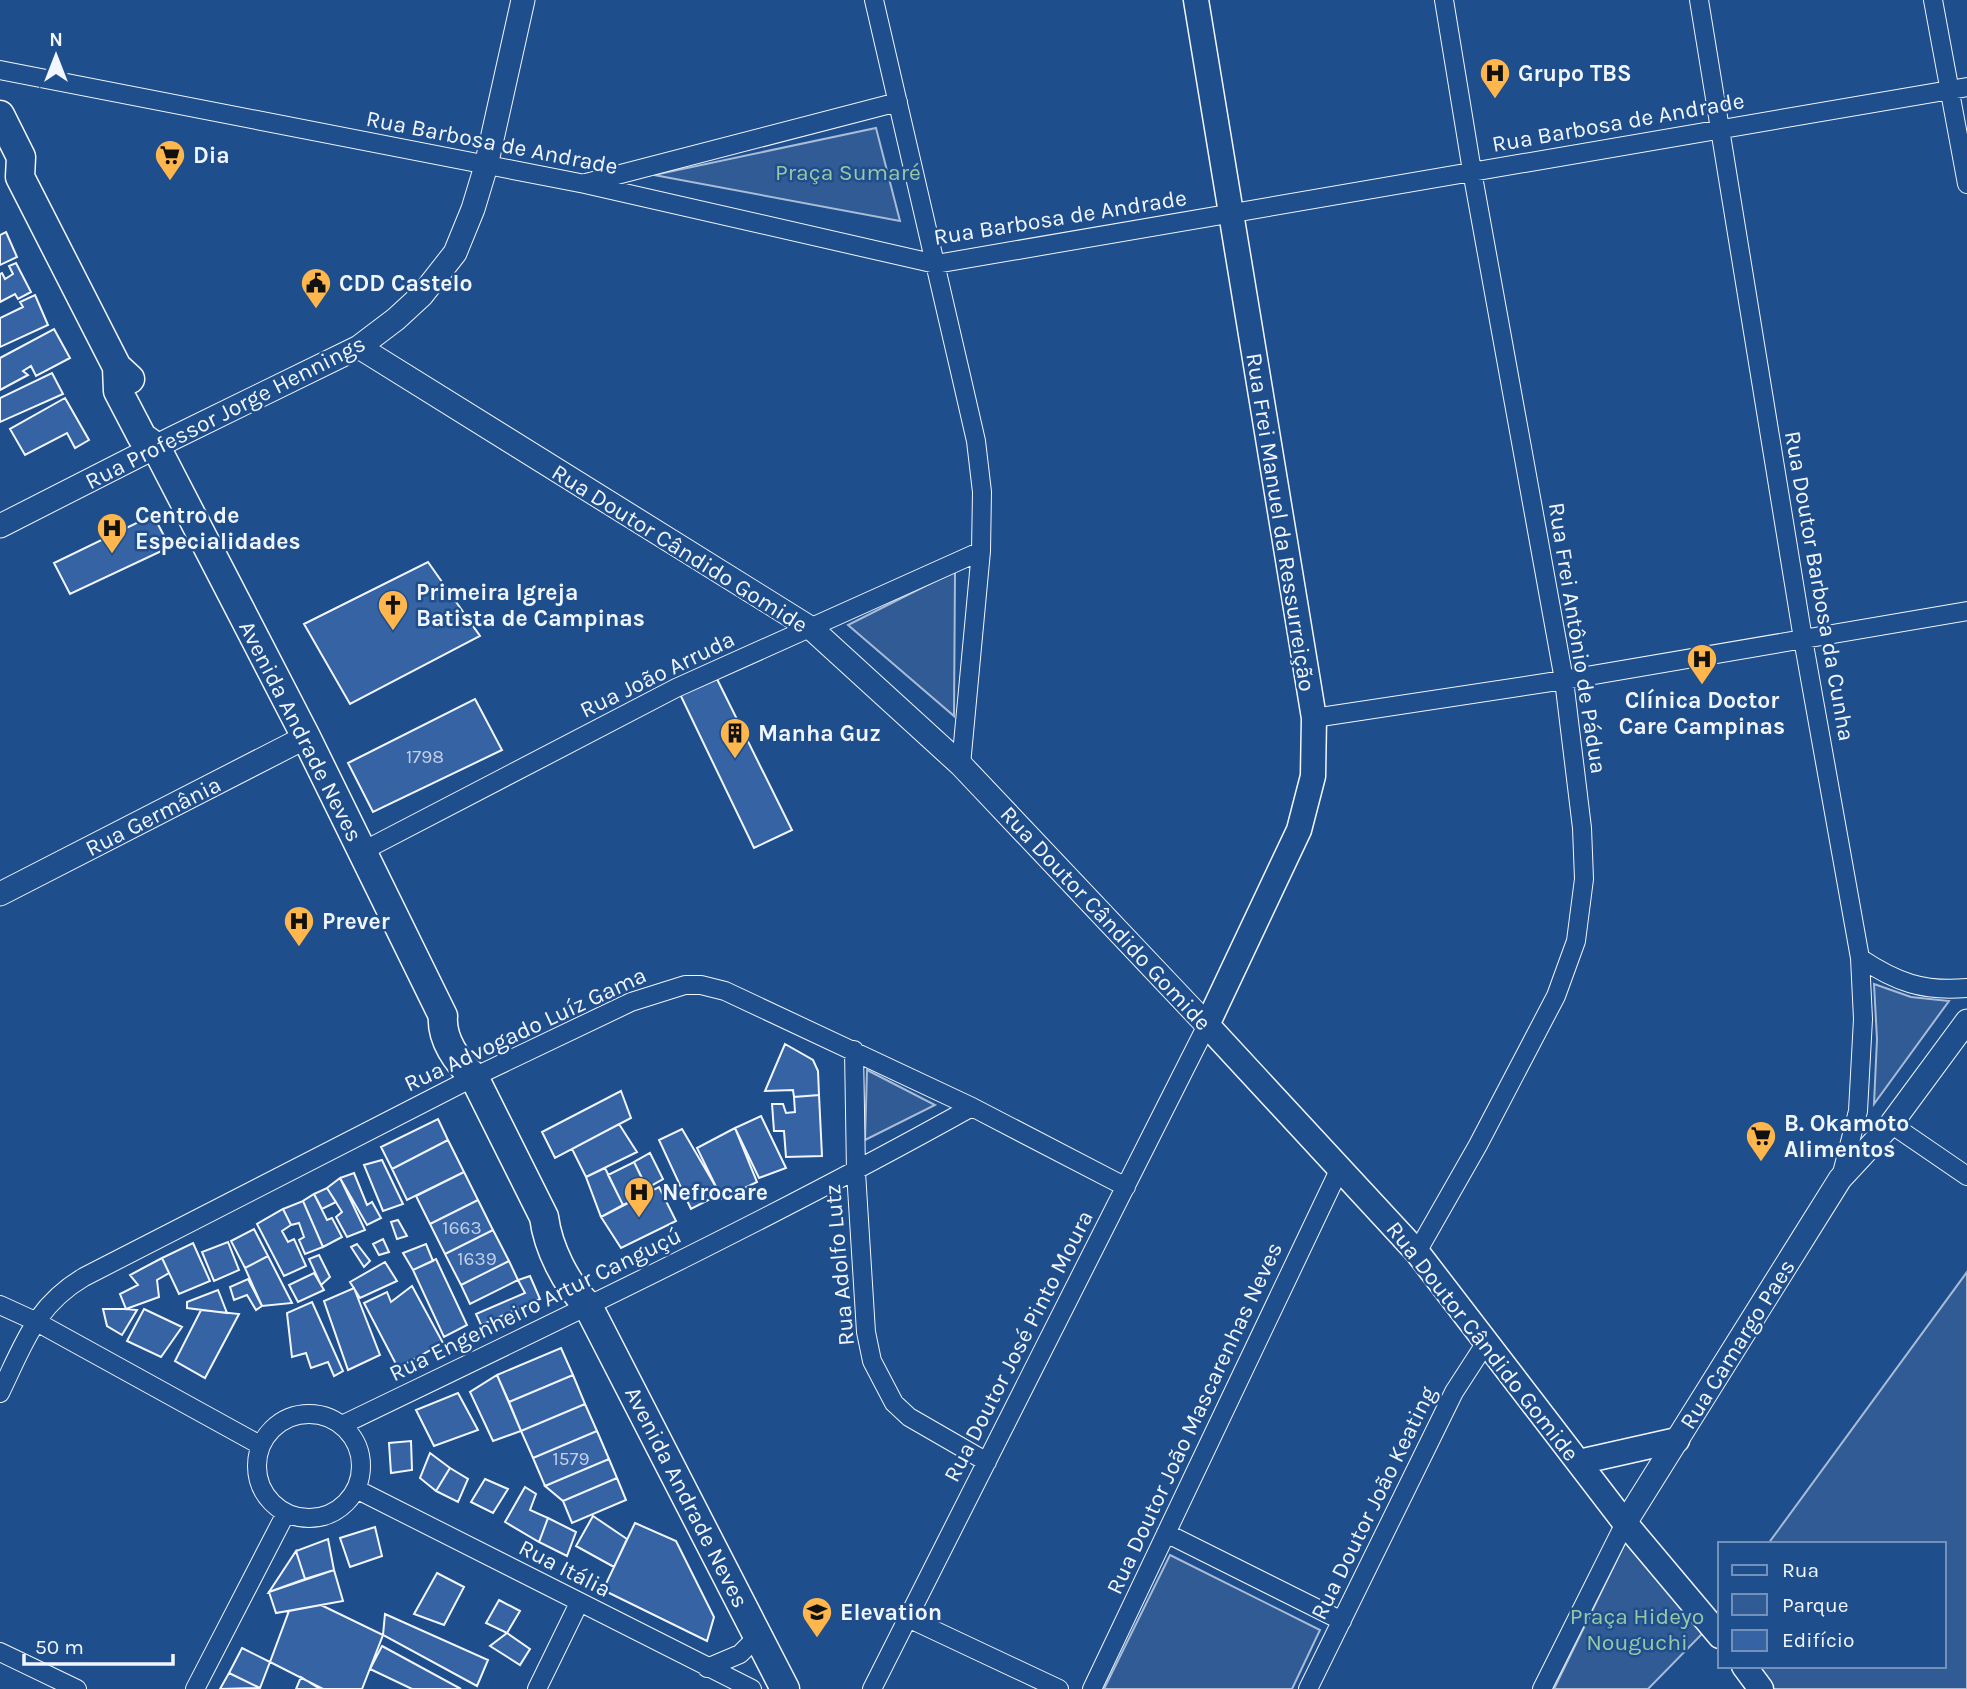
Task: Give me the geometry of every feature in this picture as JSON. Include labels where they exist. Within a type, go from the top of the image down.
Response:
[{"type":"main road","name":"Rua Frei Manuel da Ressurreição","points":[[1196,0],[1314,718],[1313,776],[1299,830],[1207,1026]]},
{"type":"main road","name":"Avenida Andrade Neves","points":[[0,115],[21,156],[10,170],[117,368],[132,381],[157,429],[156,447],[306,737],[443,1016],[456,1021],[474,1061],[474,1077],[544,1217],[547,1235],[575,1292],[588,1306],[785,1689]]},
{"type":"main road","name":"Rua Doutor Cândido Gomide","points":[[1207,1026],[1417,1252],[1625,1523],[1718,1634]]},
{"type":"main road","points":[[1579,1462],[1677,1440]]},
{"type":"main road","points":[[1745,1668],[1761,1689]]},
{"type":"street","name":"Rua Professor Jorge Hennings","points":[[0,526],[359,347],[422,295],[455,253],[473,209],[486,166],[523,0]]},
{"type":"street","points":[[874,0],[975,440],[982,492],[981,551],[961,765]]},
{"type":"street","name":"Rua Frei Antônio de Pádua","points":[[1417,1252],[1478,1145],[1556,996],[1576,940],[1584,879],[1582,828],[1564,680],[1472,171],[1444,0]]},
{"type":"street","name":"Rua Doutor Barbosa da Cunha","points":[[1699,0],[1803,639],[1860,958],[1863,1019],[1859,1100],[1840,1180]]},
{"type":"street","points":[[1933,0],[1967,184]]},
{"type":"street","name":"Rua Barbosa de Andrade","points":[[0,70],[585,184],[936,264],[1967,87]]},
{"type":"street","points":[[585,184],[898,102]]},
{"type":"street","name":"Rua Doutor Cândido Gomide","points":[[359,347],[812,629],[961,765],[1207,1026]]},
{"type":"street","name":"Rua João Arruda","points":[[361,852],[676,688],[981,551]]},
{"type":"street","points":[[1314,718],[1564,680],[1967,611]]},
{"type":"street","name":"Rua Germânia","points":[[0,894],[306,737]]},
{"type":"street","points":[[1860,958],[1885,975],[1917,986],[1967,988]]},
{"type":"street","name":"Rua Advogado Luíz Gama","points":[[0,1393],[35,1321],[52,1299],[84,1277],[474,1077],[631,1002],[685,985],[701,985],[725,991],[972,1107],[1126,1187]]},
{"type":"street","name":"Rua Camargo Paes","points":[[1542,1689],[1625,1523],[1840,1180],[1891,1124],[1967,1021]]},
{"type":"street","name":"Rua Doutor José Pinto Moura","points":[[872,1689],[1207,1026]]},
{"type":"street","name":"Rua Adolfo Lutz","points":[[853,1050],[856,1172],[866,1332],[872,1361],[894,1403],[909,1417],[987,1462]]},
{"type":"street","name":"Rua Engenheiro Artur Canguçú","points":[[342,1425],[856,1172],[972,1107]]},
{"type":"street","points":[[1891,1124],[1967,1176]]},
{"type":"street","name":"Rua Doutor João Mascarenhas Neves","points":[[1092,1689],[1340,1168]]},
{"type":"street","points":[[0,1305],[35,1321],[260,1445]]},
{"type":"street","name":"Rua Doutor João Keating","points":[[1308,1689],[1454,1392],[1487,1341]]},
{"type":"street","points":[[296,1415],[328,1417],[342,1425],[351,1436],[361,1461],[356,1489],[349,1500],[326,1515],[313,1518],[286,1513],[273,1504],[263,1492],[257,1477],[260,1445],[269,1432],[296,1415]]},
{"type":"street","name":"Rua Itália","points":[[356,1489],[752,1689]]},
{"type":"street","points":[[195,1689],[286,1513]]},
{"type":"street","points":[[1166,1533],[1342,1622]]},
{"type":"street","points":[[537,1689],[579,1603]]},
{"type":"street","points":[[908,1618],[1059,1689]]},
{"type":"street","points":[[708,1668],[740,1654],[758,1636]]},
{"type":"street","points":[[0,1652],[77,1689]]},
{"type":"green space","name":"Praça Sumaré","points":[[876,128],[900,221],[654,175]]},
{"type":"green space","points":[[955,571],[954,716],[848,625]]},
{"type":"green space","points":[[1874,984],[1911,997],[1949,1001],[1874,1104],[1877,1039]]},
{"type":"green space","points":[[867,1070],[935,1105],[865,1140]]},
{"type":"green space","points":[[1967,1272],[1967,1689],[1763,1689],[1747,1668],[1946,1668],[1946,1542],[1769,1542]]},
{"type":"green space","name":"Praça Hideyo Nouguchi","points":[[1630,1533],[1702,1634],[1648,1689],[1554,1689]]},
{"type":"green space","points":[[1170,1555],[1320,1630],[1292,1689],[1104,1689]]},
{"type":"building","points":[[6,232],[17,257],[0,265],[0,235]]},
{"type":"building","points":[[16,263],[31,292],[18,299],[15,294],[0,302],[0,274],[2,273],[5,279],[13,274],[9,266]]},
{"type":"building","points":[[35,295],[48,325],[0,347],[0,318],[23,307],[20,302]]},
{"type":"building","points":[[54,329],[70,358],[36,376],[31,366],[23,371],[28,375],[0,390],[0,358]]},
{"type":"building","points":[[52,373],[63,394],[0,422],[0,398]]},
{"type":"building","points":[[65,398],[89,440],[75,448],[67,433],[25,455],[10,429]]},
{"type":"building","name":"Centro de Especialidades","points":[[153,515],[170,547],[70,594],[54,563]]},
{"type":"building","name":"Primeira Igreja Batista de Campinas","points":[[428,562],[480,636],[350,704],[304,624]]},
{"type":"building","name":"Manha Guz","points":[[714,673],[792,830],[754,848],[678,690]]},
{"type":"building","points":[[475,699],[502,750],[373,812],[348,763]]},
{"type":"building","points":[[785,1044],[813,1060],[818,1071],[819,1095],[794,1097],[793,1090],[765,1091]]},
{"type":"building","points":[[621,1091],[631,1118],[555,1158],[542,1132]]},
{"type":"building","points":[[819,1095],[822,1156],[786,1157],[784,1131],[774,1131],[772,1104],[783,1104],[786,1113],[795,1112],[794,1097]]},
{"type":"building","points":[[761,1116],[786,1168],[759,1178],[735,1128]]},
{"type":"building","points":[[438,1119],[448,1140],[392,1169],[381,1147]]},
{"type":"building","points":[[619,1124],[637,1152],[586,1177],[572,1149]]},
{"type":"building","points":[[735,1128],[757,1182],[722,1199],[697,1148]]},
{"type":"building","points":[[682,1129],[720,1194],[691,1209],[659,1140]]},
{"type":"building","points":[[448,1140],[464,1172],[407,1200],[392,1169]]},
{"type":"building","points":[[650,1153],[663,1179],[647,1188],[634,1162]]},
{"type":"building","points":[[382,1160],[403,1204],[383,1211],[364,1165]]},
{"type":"building","points":[[634,1162],[649,1193],[623,1205],[608,1175]]},
{"type":"building","points":[[605,1168],[623,1205],[601,1217],[586,1177]]},
{"type":"building","points":[[464,1172],[478,1200],[430,1224],[416,1196]]},
{"type":"building","points":[[354,1173],[367,1205],[372,1202],[381,1218],[367,1225],[340,1178]]},
{"type":"building","points":[[340,1178],[365,1230],[347,1237],[336,1217],[342,1212],[327,1188]]},
{"type":"building","name":"Nefrocare","points":[[659,1187],[676,1221],[621,1248],[601,1217]]},
{"type":"building","points":[[327,1188],[336,1202],[322,1209],[314,1194]]},
{"type":"building","points":[[314,1194],[327,1220],[332,1218],[342,1237],[323,1247],[303,1201]]},
{"type":"building","points":[[478,1200],[493,1230],[445,1254],[430,1224]]},
{"type":"building","points":[[303,1201],[323,1247],[305,1254],[299,1240],[304,1237],[299,1223],[291,1225],[283,1209]]},
{"type":"building","points":[[283,1209],[291,1225],[282,1231],[288,1242],[294,1239],[306,1266],[284,1276],[257,1224]]},
{"type":"building","points":[[398,1220],[407,1236],[397,1239],[391,1222]]},
{"type":"building","points":[[254,1229],[268,1256],[245,1268],[231,1241]]},
{"type":"building","points":[[493,1230],[509,1261],[461,1285],[445,1254]]},
{"type":"building","points":[[383,1239],[389,1252],[379,1255],[373,1244]]},
{"type":"building","points":[[228,1242],[239,1270],[214,1281],[202,1252]]},
{"type":"building","points":[[193,1243],[210,1281],[179,1294],[162,1258]]},
{"type":"building","points":[[357,1244],[370,1261],[364,1267],[351,1247]]},
{"type":"building","points":[[426,1244],[433,1261],[413,1270],[403,1253]]},
{"type":"building","points":[[319,1255],[330,1277],[321,1285],[309,1259]]},
{"type":"building","points":[[268,1256],[292,1303],[262,1306],[245,1268]]},
{"type":"building","points":[[162,1258],[169,1273],[157,1280],[159,1297],[126,1309],[120,1294],[138,1285],[130,1275]]},
{"type":"building","points":[[436,1259],[467,1325],[444,1337],[413,1270]]},
{"type":"building","points":[[509,1261],[518,1280],[470,1304],[461,1285]]},
{"type":"building","points":[[385,1262],[397,1281],[360,1298],[350,1282]]},
{"type":"building","points":[[314,1273],[324,1290],[298,1302],[289,1285]]},
{"type":"building","points":[[530,1276],[540,1299],[481,1325],[476,1314],[525,1293],[518,1280]]},
{"type":"building","points":[[248,1279],[262,1306],[256,1310],[247,1295],[234,1300],[230,1287]]},
{"type":"building","points":[[412,1286],[443,1343],[398,1368],[364,1303],[387,1292],[391,1302]]},
{"type":"building","points":[[354,1288],[380,1355],[348,1370],[324,1301]]},
{"type":"building","points":[[218,1290],[227,1313],[187,1308],[187,1302]]},
{"type":"building","points":[[312,1302],[343,1371],[334,1376],[328,1362],[311,1368],[306,1353],[292,1357],[287,1313]]},
{"type":"building","points":[[103,1309],[137,1310],[122,1335],[107,1326]]},
{"type":"building","points":[[144,1309],[182,1327],[161,1357],[127,1341]]},
{"type":"building","points":[[201,1310],[239,1314],[205,1378],[175,1361]]},
{"type":"building","points":[[561,1348],[573,1375],[509,1402],[497,1375]]},
{"type":"building","points":[[497,1375],[521,1431],[493,1441],[470,1392]]},
{"type":"building","points":[[573,1375],[585,1404],[521,1431],[509,1402]]},
{"type":"building","points":[[458,1393],[478,1430],[434,1446],[416,1410]]},
{"type":"building","points":[[585,1404],[597,1431],[533,1458],[521,1431]]},
{"type":"building","points":[[597,1431],[609,1459],[545,1486],[533,1458]]},
{"type":"building","points":[[411,1441],[412,1470],[391,1473],[389,1443]]},
{"type":"building","points":[[430,1453],[450,1468],[436,1491],[420,1478]]},
{"type":"building","points":[[609,1459],[617,1478],[563,1501],[545,1486]]},
{"type":"building","points":[[450,1468],[468,1479],[458,1502],[436,1491]]},
{"type":"building","points":[[617,1478],[626,1500],[572,1523],[563,1501]]},
{"type":"building","points":[[485,1479],[508,1489],[493,1513],[471,1502]]},
{"type":"building","points":[[525,1487],[536,1494],[530,1510],[548,1518],[539,1542],[505,1522]]},
{"type":"building","points":[[593,1516],[627,1539],[614,1567],[576,1546]]},
{"type":"building","points":[[548,1518],[576,1532],[567,1556],[539,1542]]},
{"type":"building","points":[[635,1523],[676,1541],[714,1617],[707,1641],[603,1590]]},
{"type":"building","points":[[375,1527],[382,1556],[350,1567],[340,1538]]},
{"type":"building","points":[[328,1539],[334,1570],[305,1579],[296,1551]]},
{"type":"building","points":[[296,1551],[305,1579],[269,1592]]},
{"type":"building","points":[[334,1570],[343,1601],[276,1613],[269,1592]]},
{"type":"building","points":[[437,1573],[464,1587],[444,1625],[414,1614]]},
{"type":"building","points":[[499,1600],[520,1611],[507,1633],[486,1623]]},
{"type":"building","points":[[321,1605],[383,1635],[362,1689],[323,1689],[270,1662],[289,1611]]},
{"type":"building","points":[[385,1614],[488,1660],[477,1686],[383,1635]]},
{"type":"building","points":[[507,1633],[530,1649],[520,1665],[490,1646]]},
{"type":"building","points":[[382,1646],[461,1689],[412,1689],[370,1669]]},
{"type":"building","points":[[242,1648],[270,1662],[260,1688],[229,1673]]},
{"type":"building","points":[[229,1673],[260,1688],[220,1689]]},
{"type":"building","points":[[301,1677],[320,1689],[296,1689]]},
{"type":"place","name":"Grupo TBS","points":[[1495,100]]},
{"type":"place","name":"Dia","points":[[170,182]]},
{"type":"place","name":"CDD Castelo","points":[[316,310]]},
{"type":"place","name":"Centro de Especialidades","points":[[112,555]]},
{"type":"place","name":"Primeira Igreja Batista de Campinas","points":[[393,632]]},
{"type":"place","name":"Clínica Doctor Care Campinas","points":[[1702,686]]},
{"type":"place","name":"Manha Guz","points":[[735,760]]},
{"type":"place","name":"Prever","points":[[299,948]]},
{"type":"place","name":"B. Okamoto Alimentos","points":[[1761,1163]]},
{"type":"place","name":"Nefrocare","points":[[639,1219]]},
{"type":"place","name":"Elevation","points":[[817,1639]]}]
